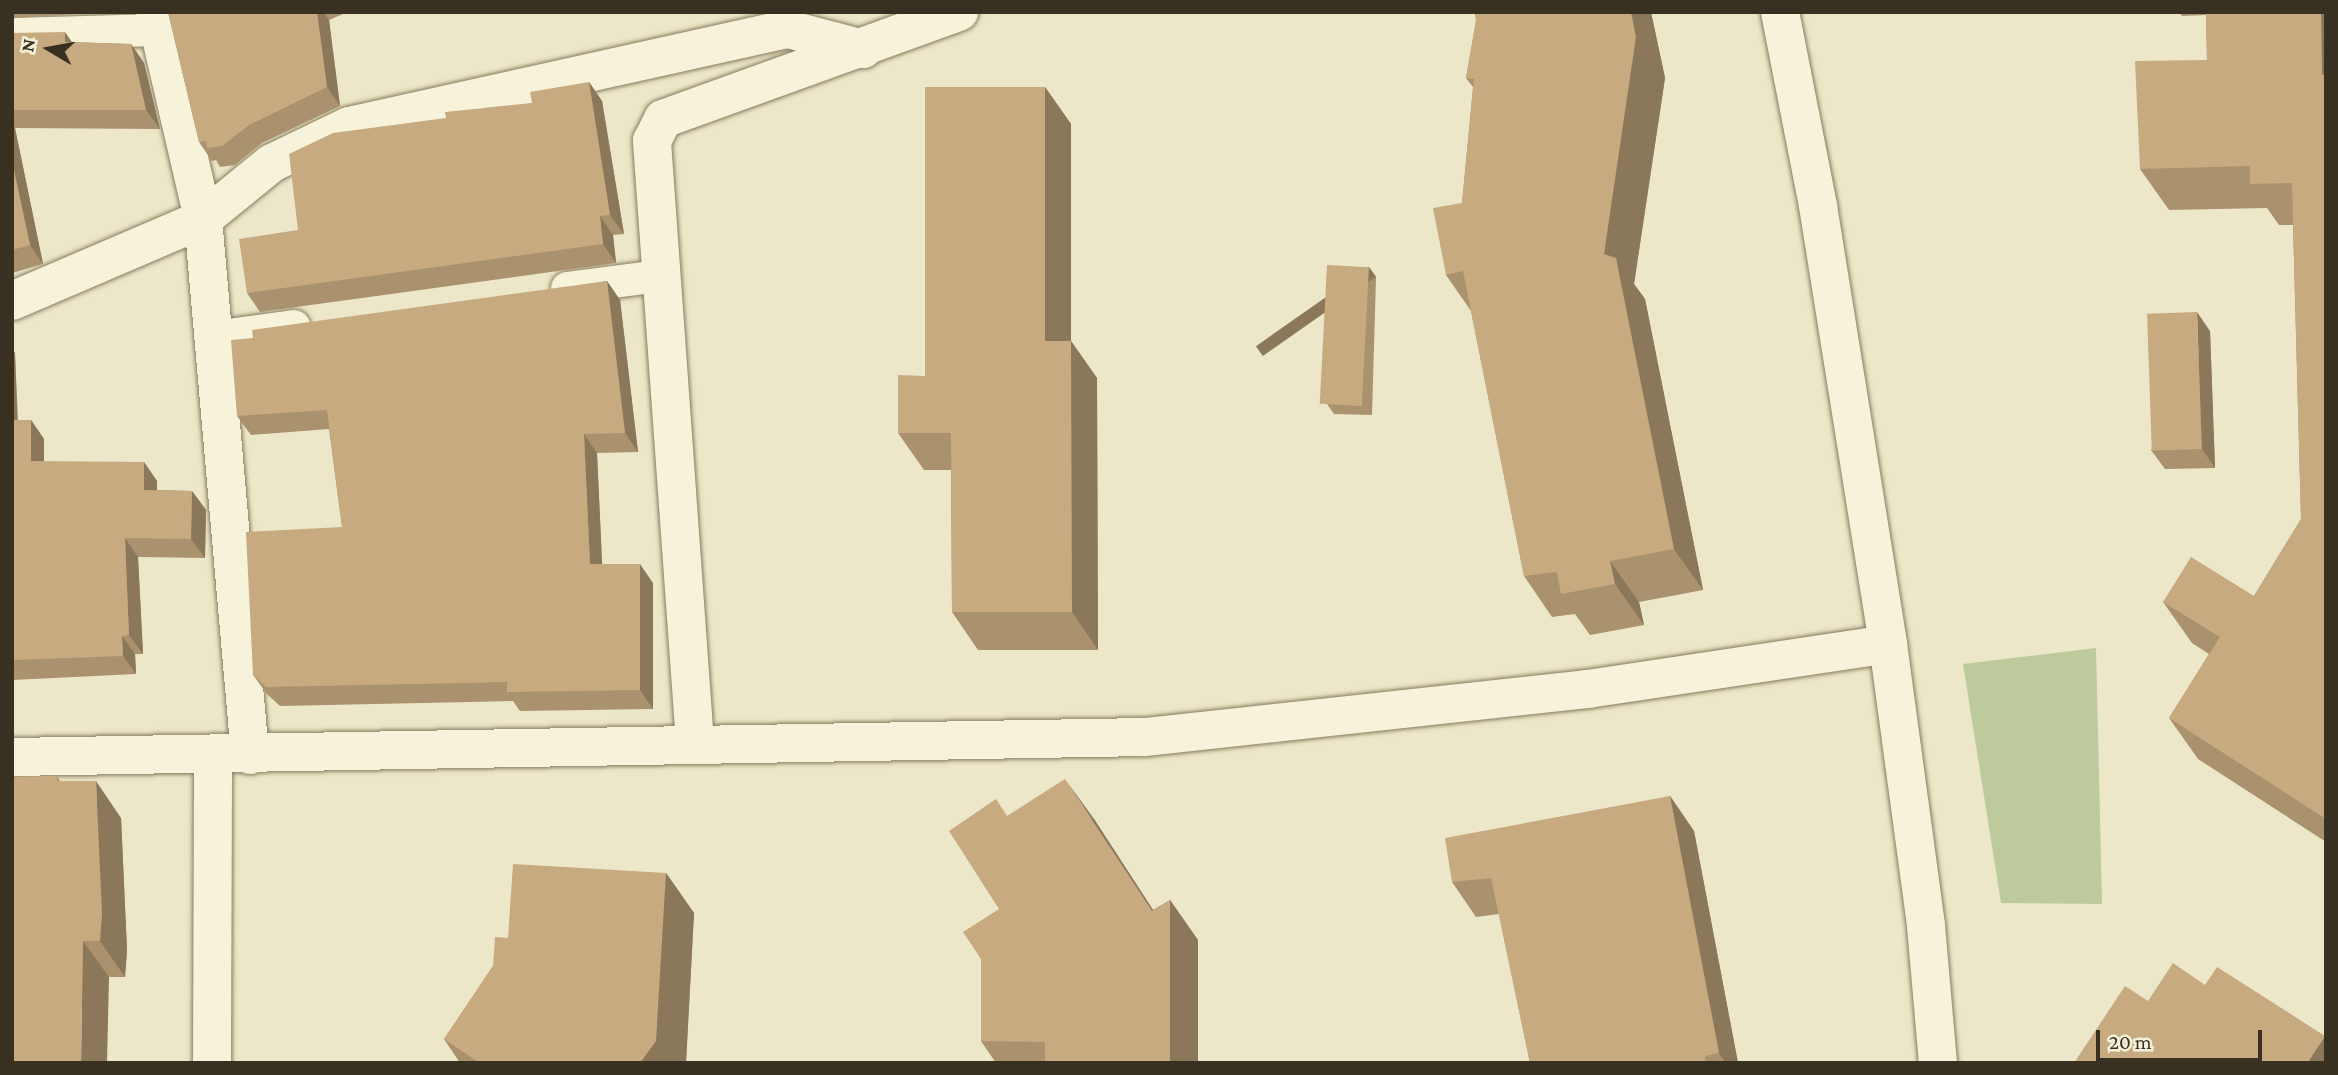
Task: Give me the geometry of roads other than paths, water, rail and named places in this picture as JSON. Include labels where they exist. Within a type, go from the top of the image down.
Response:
[{"type":"street","points":[[695,743],[659,276],[652,141],[663,119],[863,49],[959,12]]},
{"type":"street","points":[[1780,12],[1818,206],[1888,644],[1926,926],[1938,1063]]},
{"type":"street","points":[[157,21],[202,219],[215,337],[250,755]]},
{"type":"street","points":[[12,301],[202,219],[272,163],[349,126],[788,29],[863,49]]},
{"type":"street","points":[[12,757],[213,756],[695,743],[1145,737],[1220,732],[1588,689],[1888,644]]},
{"type":"street","points":[[212,1063],[213,756]]},
{"type":"lane","points":[[12,34],[157,21]]},
{"type":"lane","points":[[534,293],[659,276]]},
{"type":"lane","points":[[215,337],[326,321]]}]
